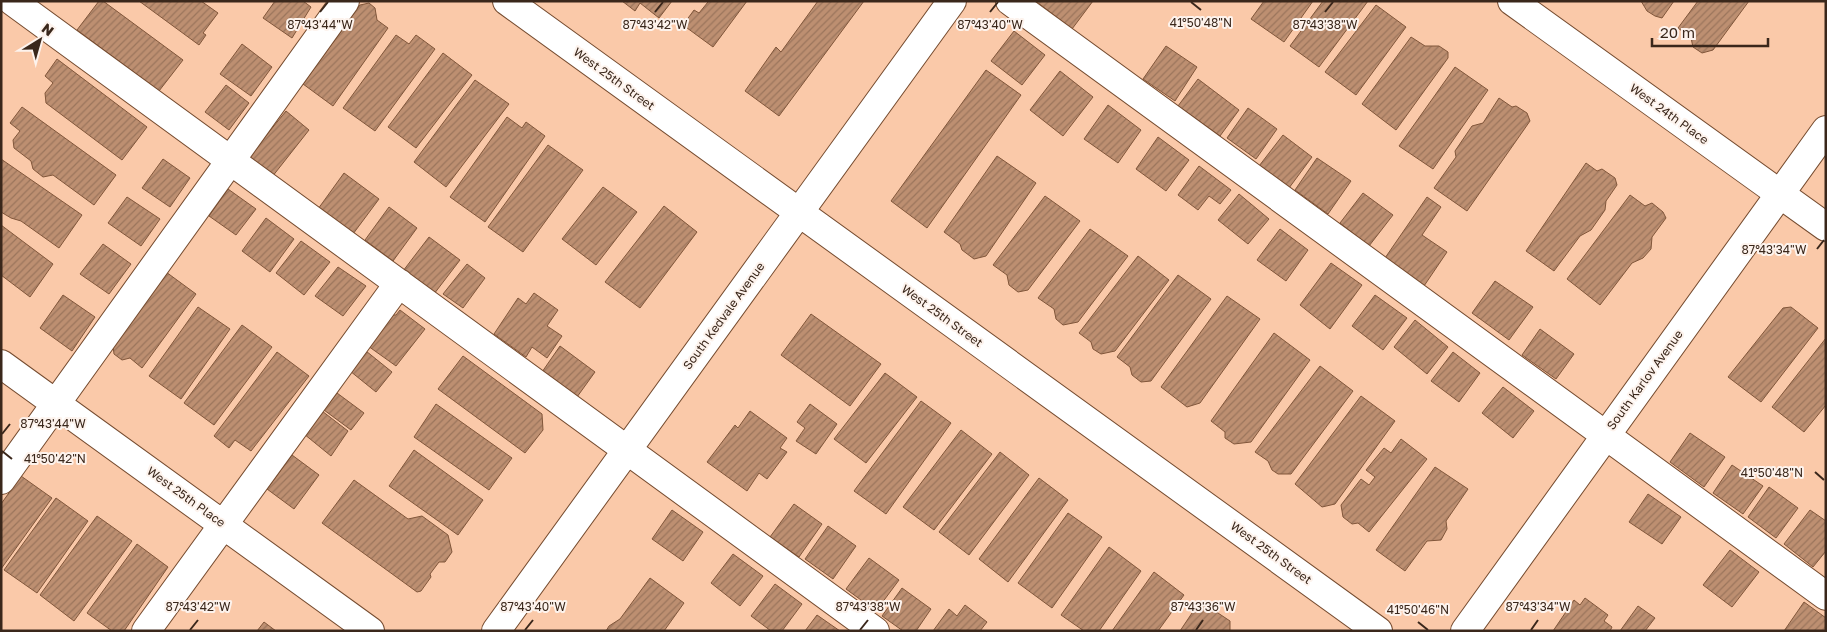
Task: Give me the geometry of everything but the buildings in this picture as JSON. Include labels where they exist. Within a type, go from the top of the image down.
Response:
[{"type":"street","points":[[12,1],[875,631]]},
{"type":"street","points":[[1,480],[345,1]]},
{"type":"street","name":"West 25th Street","points":[[507,1],[1378,631]]},
{"type":"street","name":"South Kedvale Avenue","points":[[496,631],[952,1]]},
{"type":"street","points":[[1010,1],[1826,596]]},
{"type":"street","name":"West 24th Place","points":[[1512,1],[1826,227]]},
{"type":"street","name":"South Karlov Avenue","points":[[1464,631],[1826,130]]},
{"type":"street","points":[[146,631],[399,283]]},
{"type":"street","name":"West 25th Place","points":[[1,364],[370,631]]}]
